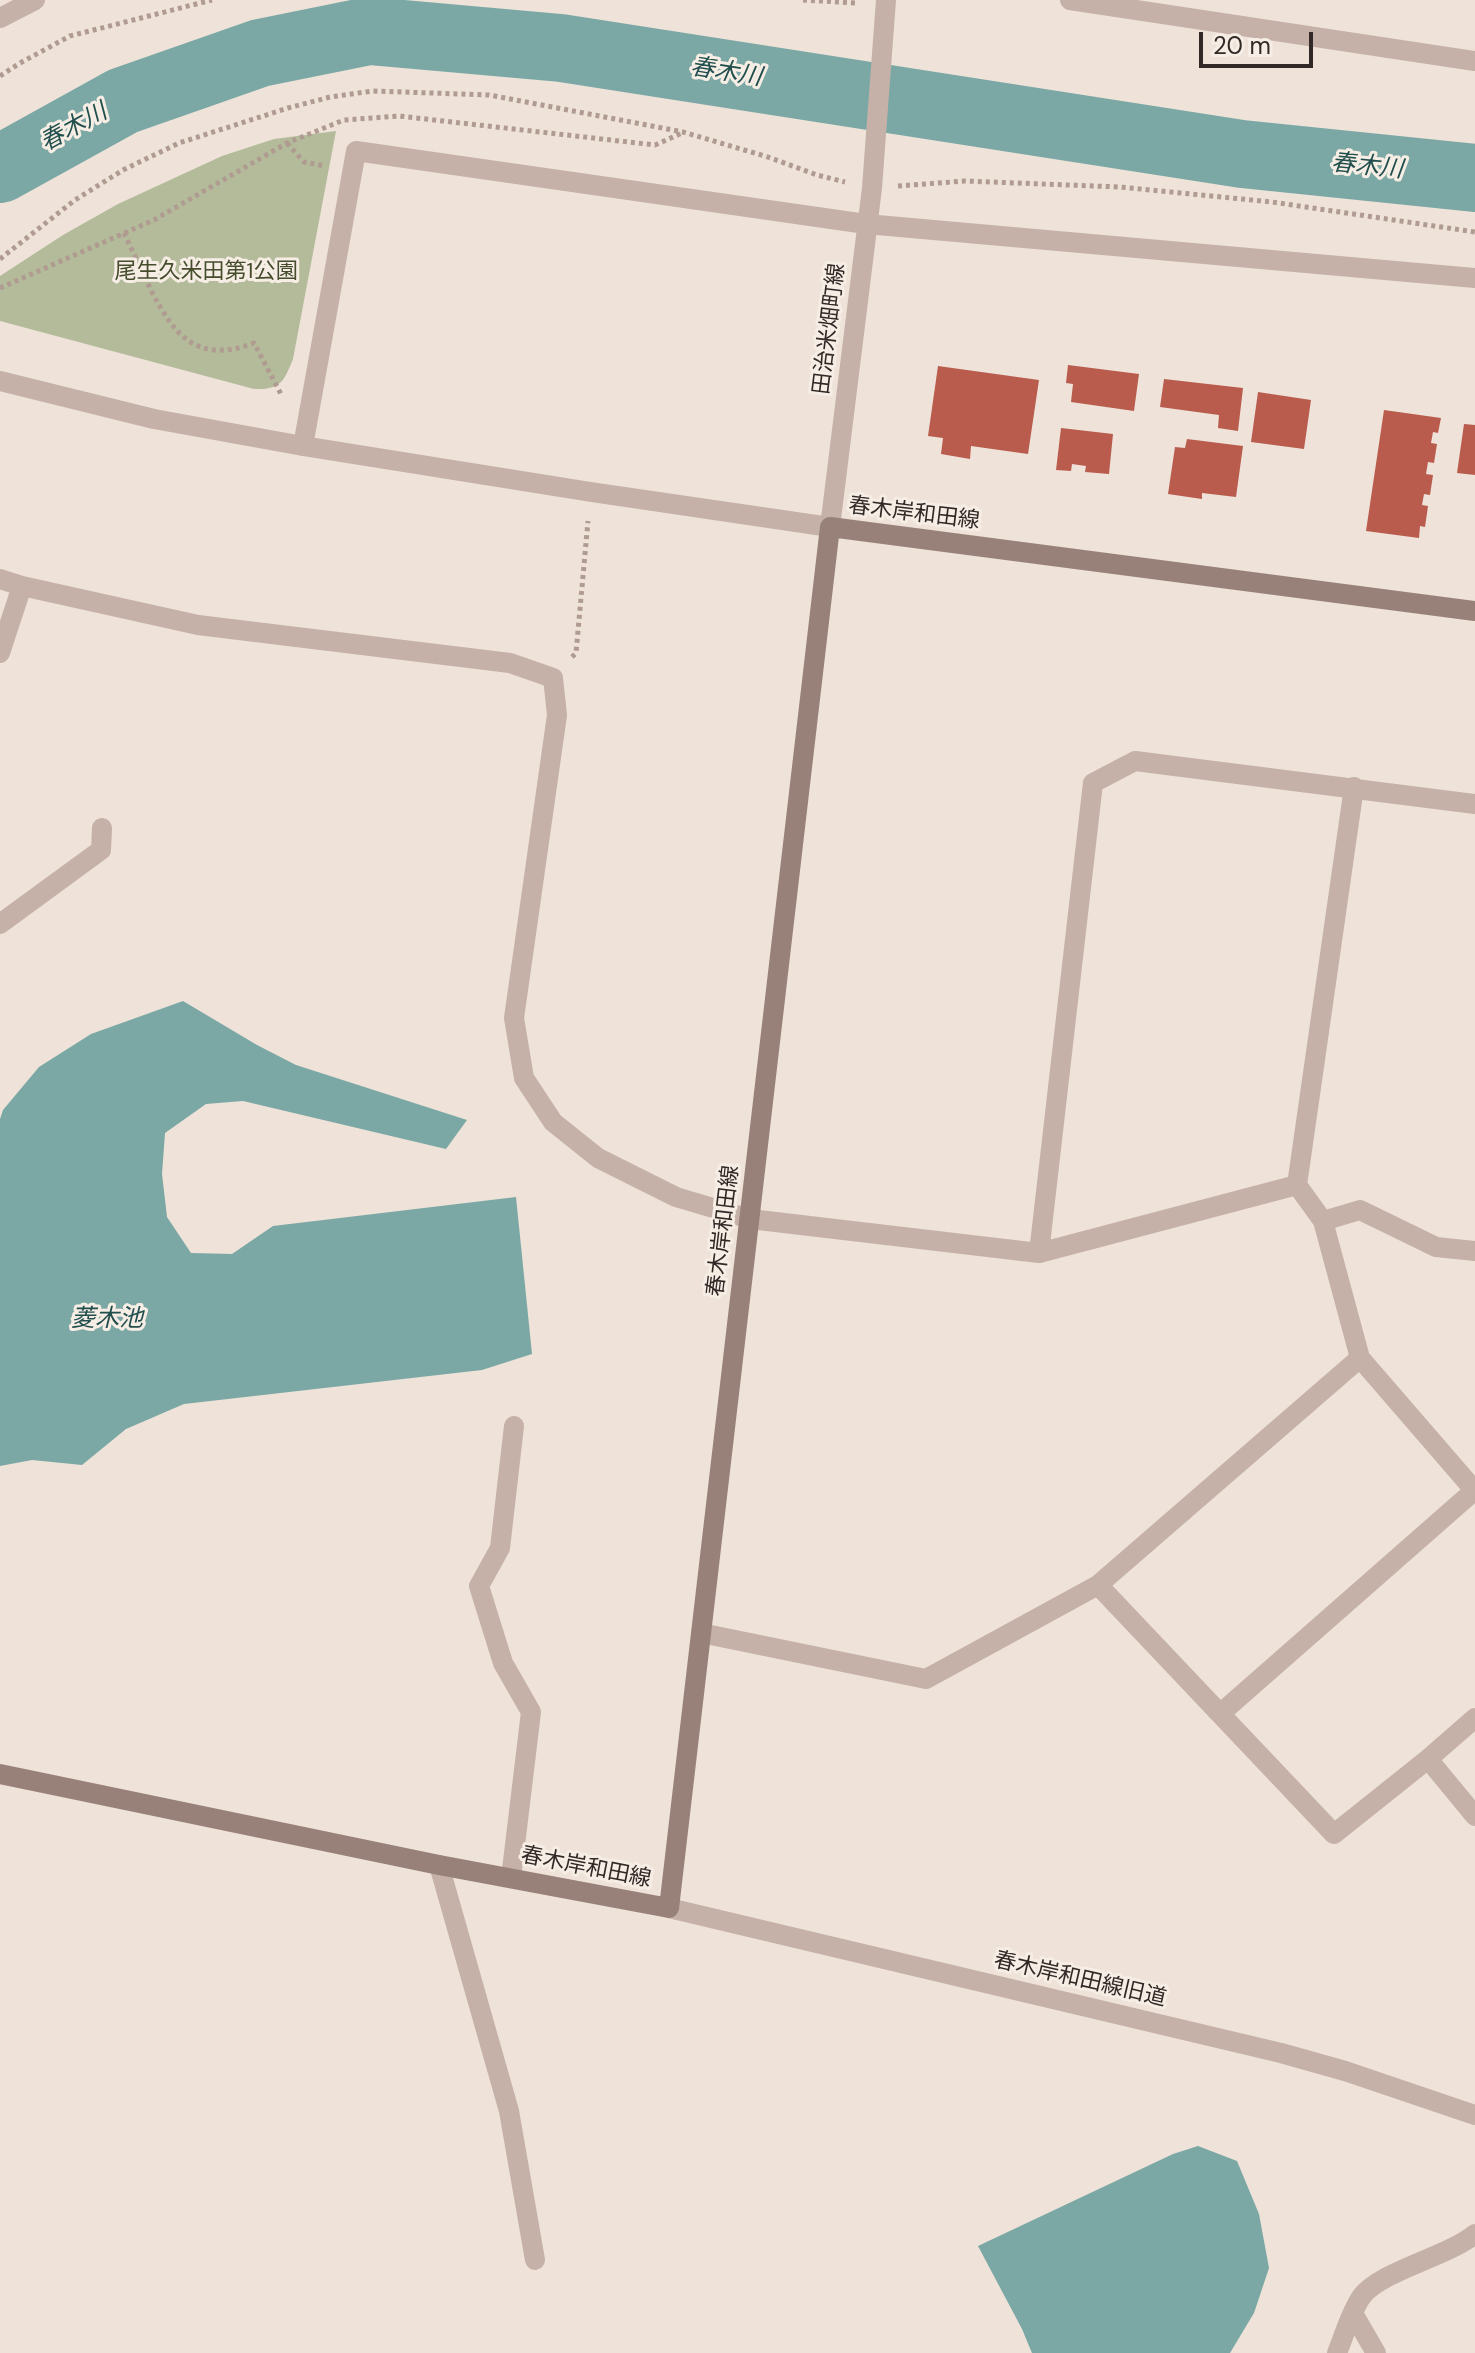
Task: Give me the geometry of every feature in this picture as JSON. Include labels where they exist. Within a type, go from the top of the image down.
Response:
[{"type":"main road","name":"春木岸和田線","points":[[0,1774],[439,1865],[669,1908],[830,527],[1475,611]]},
{"type":"street","points":[[0,18],[35,0]]},
{"type":"street","points":[[1070,0],[1475,61]]},
{"type":"street","name":"田治米畑町線","points":[[830,527],[872,188],[886,3]]},
{"type":"street","points":[[303,446],[356,151],[866,224],[1475,278]]},
{"type":"street","points":[[0,381],[154,419],[303,446],[830,527]]},
{"type":"street","points":[[0,579],[198,625],[510,663],[553,678],[557,715],[514,1018],[524,1078],[553,1122],[598,1158],[676,1197],[750,1219],[1039,1253],[1297,1185]]},
{"type":"street","points":[[0,653],[22,586]]},
{"type":"street","points":[[1039,1253],[1093,783],[1135,761],[1475,804]]},
{"type":"street","points":[[1221,1713],[1475,1491],[1360,1358],[1323,1221],[1297,1185],[1354,787]]},
{"type":"street","points":[[0,924],[101,850],[102,828]]},
{"type":"street","points":[[1323,1221],[1360,1210],[1436,1247],[1475,1251]]},
{"type":"street","points":[[701,1633],[926,1679],[1098,1585],[1360,1358]]},
{"type":"street","points":[[511,1878],[531,1712],[503,1663],[479,1586],[500,1548],[514,1426]]},
{"type":"street","points":[[1098,1585],[1334,1834],[1475,1718]]},
{"type":"street","points":[[1428,1759],[1475,1816]]},
{"type":"street","points":[[439,1865],[509,2111],[535,2260]]},
{"type":"street","name":"春木岸和田線旧道","points":[[669,1908],[1281,2053],[1475,2115]]},
{"type":"street","points":[[1337,2353],[1362,2295],[1386,2278],[1462,2244],[1475,2234]]},
{"type":"street","points":[[1354,2315],[1376,2353]]},
{"type":"path","points":[[0,76],[70,36],[212,0]]},
{"type":"path","points":[[803,0],[886,3]]},
{"type":"path","points":[[0,259],[75,200],[123,170],[179,143],[288,108],[330,97],[373,91],[489,95],[683,132],[817,175],[872,188],[965,181],[1120,187],[1272,202],[1475,232]]},
{"type":"path","points":[[287,143],[304,162],[352,171]]},
{"type":"path","points":[[124,233],[165,318],[180,335],[197,346],[215,351],[235,350],[254,343],[283,398]]},
{"type":"path","points":[[553,678],[576,653],[591,492]]},
{"type":"green space","name":"尾生久米田第1公園","points":[[336,131],[293,359],[284,378],[276,386],[254,389],[0,321],[0,276],[63,235],[118,204],[222,156],[274,139]]},
{"type":"water","name":"菱木池","points":[[183,1001],[296,1065],[467,1120],[446,1149],[243,1101],[206,1104],[165,1133],[162,1174],[167,1217],[191,1253],[232,1254],[273,1226],[516,1197],[532,1354],[482,1370],[184,1404],[126,1429],[82,1465],[32,1460],[0,1466],[0,1119],[3,1110],[39,1067],[91,1034]]},
{"type":"water","points":[[1198,2146],[1237,2161],[1259,2214],[1269,2268],[1254,2313],[1230,2353],[1032,2353],[978,2246],[1173,2154]]},
{"type":"building","points":[[1068,365],[1139,374],[1134,411],[1071,402],[1073,384],[1066,383]]},
{"type":"building","points":[[938,366],[1039,380],[1028,454],[971,446],[970,459],[941,454],[943,438],[928,436]]},
{"type":"building","points":[[1164,379],[1243,388],[1238,431],[1218,428],[1219,415],[1160,407]]},
{"type":"building","points":[[1258,392],[1311,400],[1304,449],[1251,442]]},
{"type":"building","points":[[1384,410],[1441,418],[1438,433],[1433,432],[1431,443],[1437,444],[1434,463],[1428,462],[1426,474],[1433,475],[1430,495],[1424,494],[1422,505],[1428,506],[1425,527],[1420,526],[1419,538],[1366,531]]},
{"type":"building","points":[[1464,424],[1475,425],[1475,475],[1457,473]]},
{"type":"building","points":[[1061,428],[1113,434],[1109,474],[1085,472],[1086,466],[1072,464],[1071,471],[1056,470]]},
{"type":"building","points":[[1187,439],[1243,446],[1236,497],[1202,493],[1202,499],[1168,494],[1175,447],[1185,448]]},
{"type":"waterway","name":"春木川","points":[[0,169],[123,101],[260,53],[369,31],[561,48],[1242,154],[1475,178]]}]
